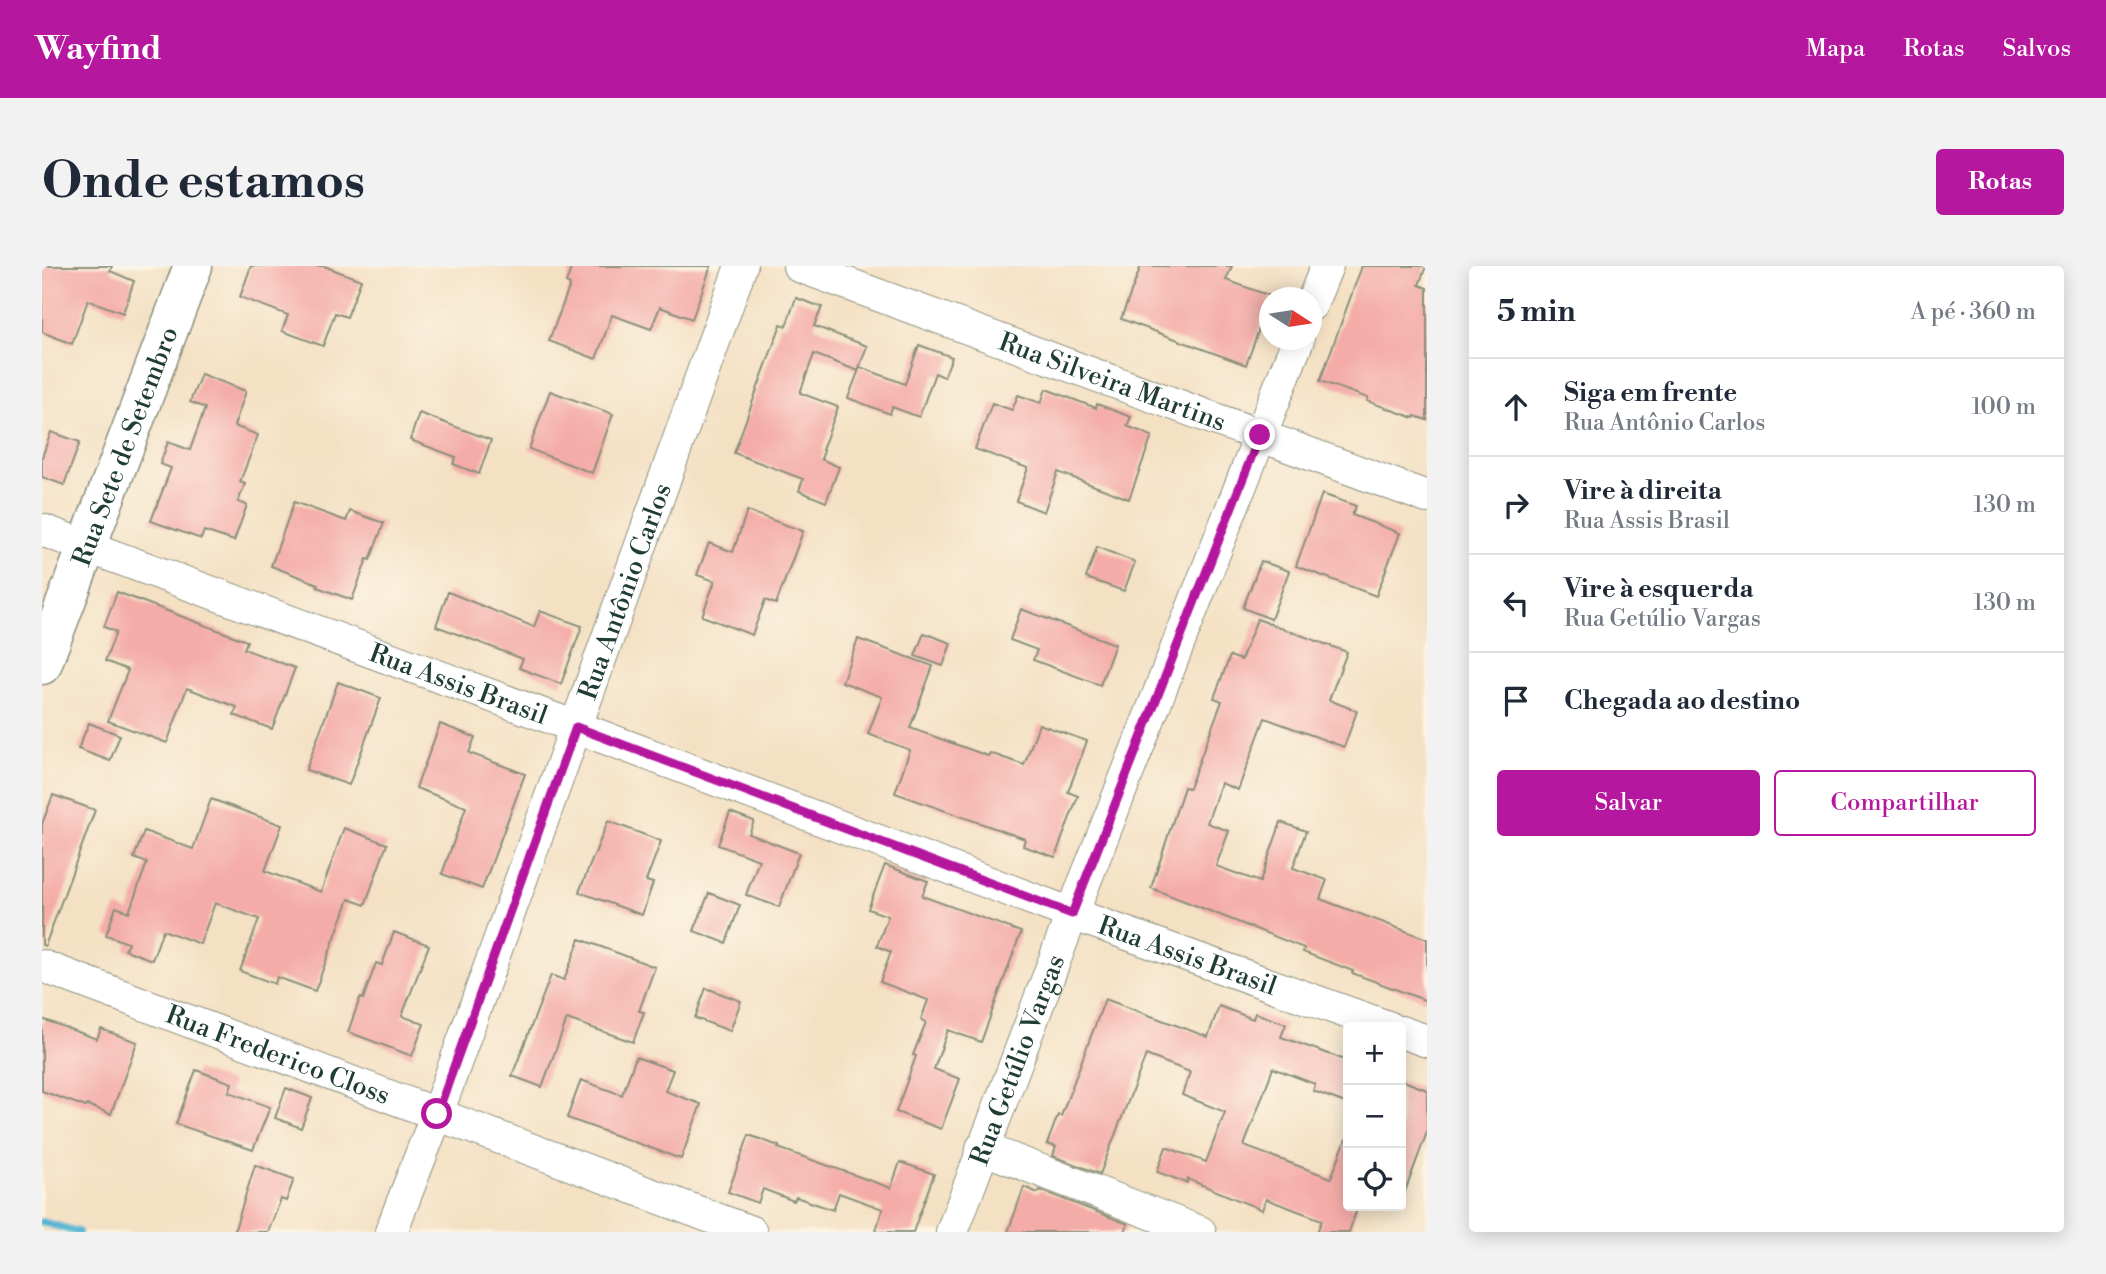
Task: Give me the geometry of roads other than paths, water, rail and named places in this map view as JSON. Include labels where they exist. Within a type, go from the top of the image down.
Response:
[{"type":"street","name":"Rua Sete de Setembro","points":[[42,665],[193,266]]},
{"type":"street","name":"Rua Antônio Carlos","points":[[391,1232],[437,1114],[741,266]]},
{"type":"street","name":"Rua Silveira Martins","points":[[799,266],[1427,498]]},
{"type":"street","points":[[1318,287],[1327,266]]},
{"type":"street","name":"Rua Getúlio Vargas","points":[[952,1232],[1072,914],[1294,350]]},
{"type":"street","name":"Rua Assis Brasil","points":[[42,530],[1072,914],[1374,1022]]},
{"type":"street","name":"Rua Frederico Closs","points":[[42,966],[751,1232]]},
{"type":"street","points":[[1406,1034],[1427,1041]]},
{"type":"street","points":[[982,1148],[1200,1232]]},
{"type":"waterway","points":[[42,1222],[78,1232]]}]
